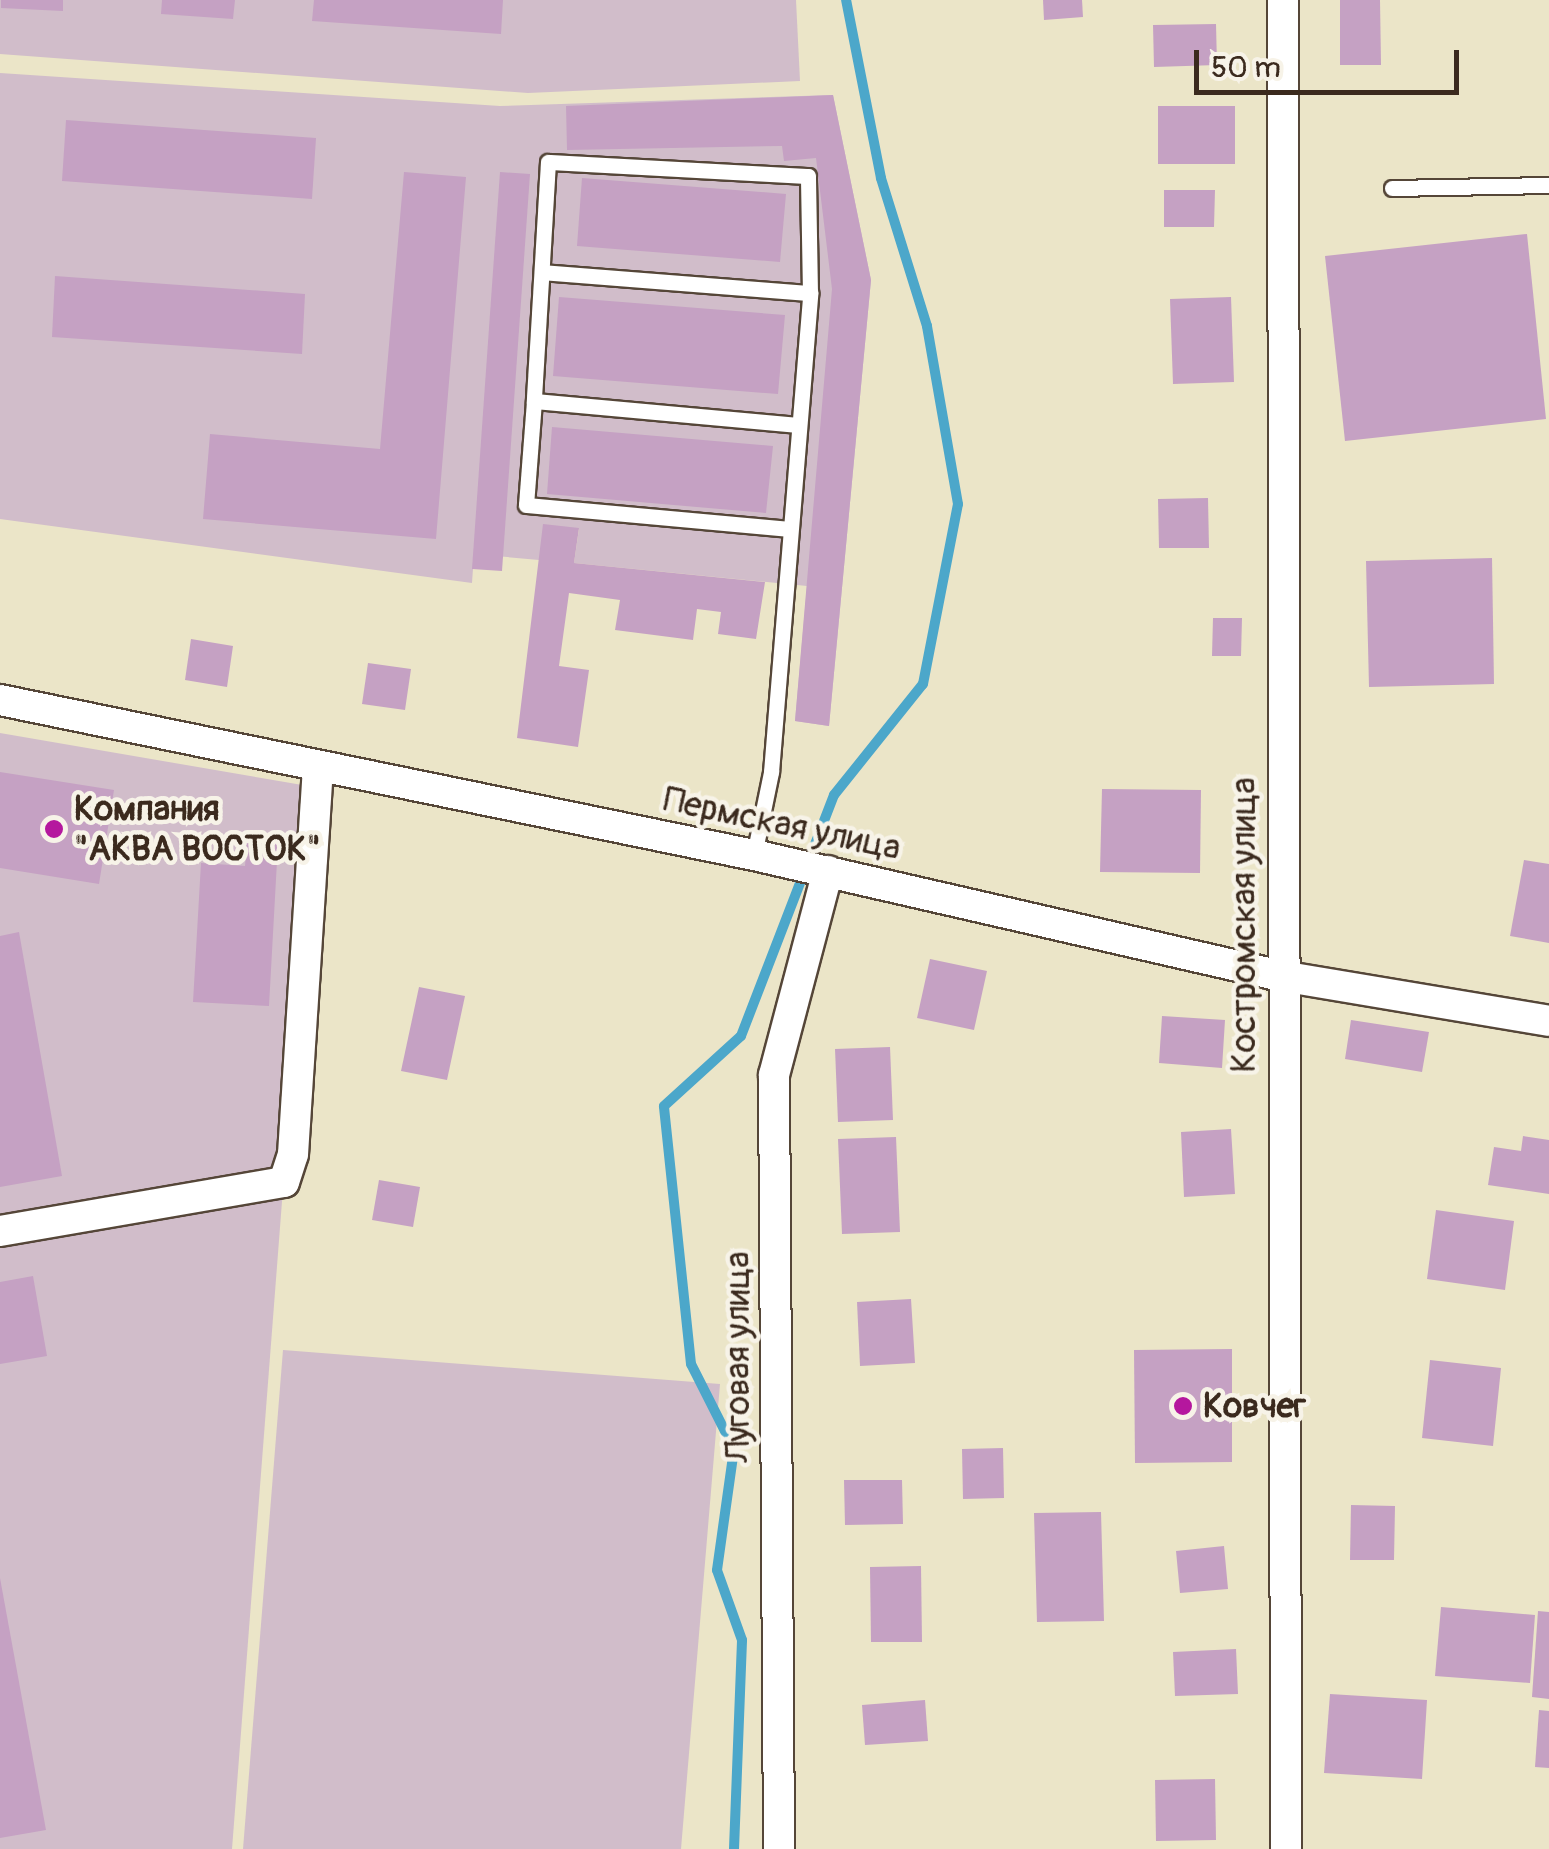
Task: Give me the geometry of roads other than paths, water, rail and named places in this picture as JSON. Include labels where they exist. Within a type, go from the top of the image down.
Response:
[{"type":"street","name":"Костромская улица","points":[[1284,0],[1280,976],[1286,1849]]},
{"type":"street","name":"Пермская улица","points":[[0,700],[318,769],[754,855],[1280,976],[1549,1021]]},
{"type":"street","points":[[0,1230],[284,1182],[293,1154],[318,769]]},
{"type":"street","name":"Луговая улица","points":[[779,1849],[774,1075],[828,871]]},
{"type":"lane","points":[[754,855],[771,772],[788,530],[800,425],[810,294],[808,176],[548,162],[526,505],[788,530]]},
{"type":"lane","points":[[1392,188],[1549,185]]},
{"type":"lane","points":[[542,272],[810,294]]},
{"type":"lane","points":[[534,400],[800,425]]},
{"type":"waterway","points":[[734,1849],[742,1640],[717,1570],[734,1449],[691,1364],[664,1106],[741,1036],[834,795],[923,684],[958,504],[927,326],[881,178],[846,0]]},
{"type":"place","name":"Компания \"АКВА ВОСТОК\"","points":[[54,829]]},
{"type":"place","name":"Ковчег","points":[[1183,1406]]}]
